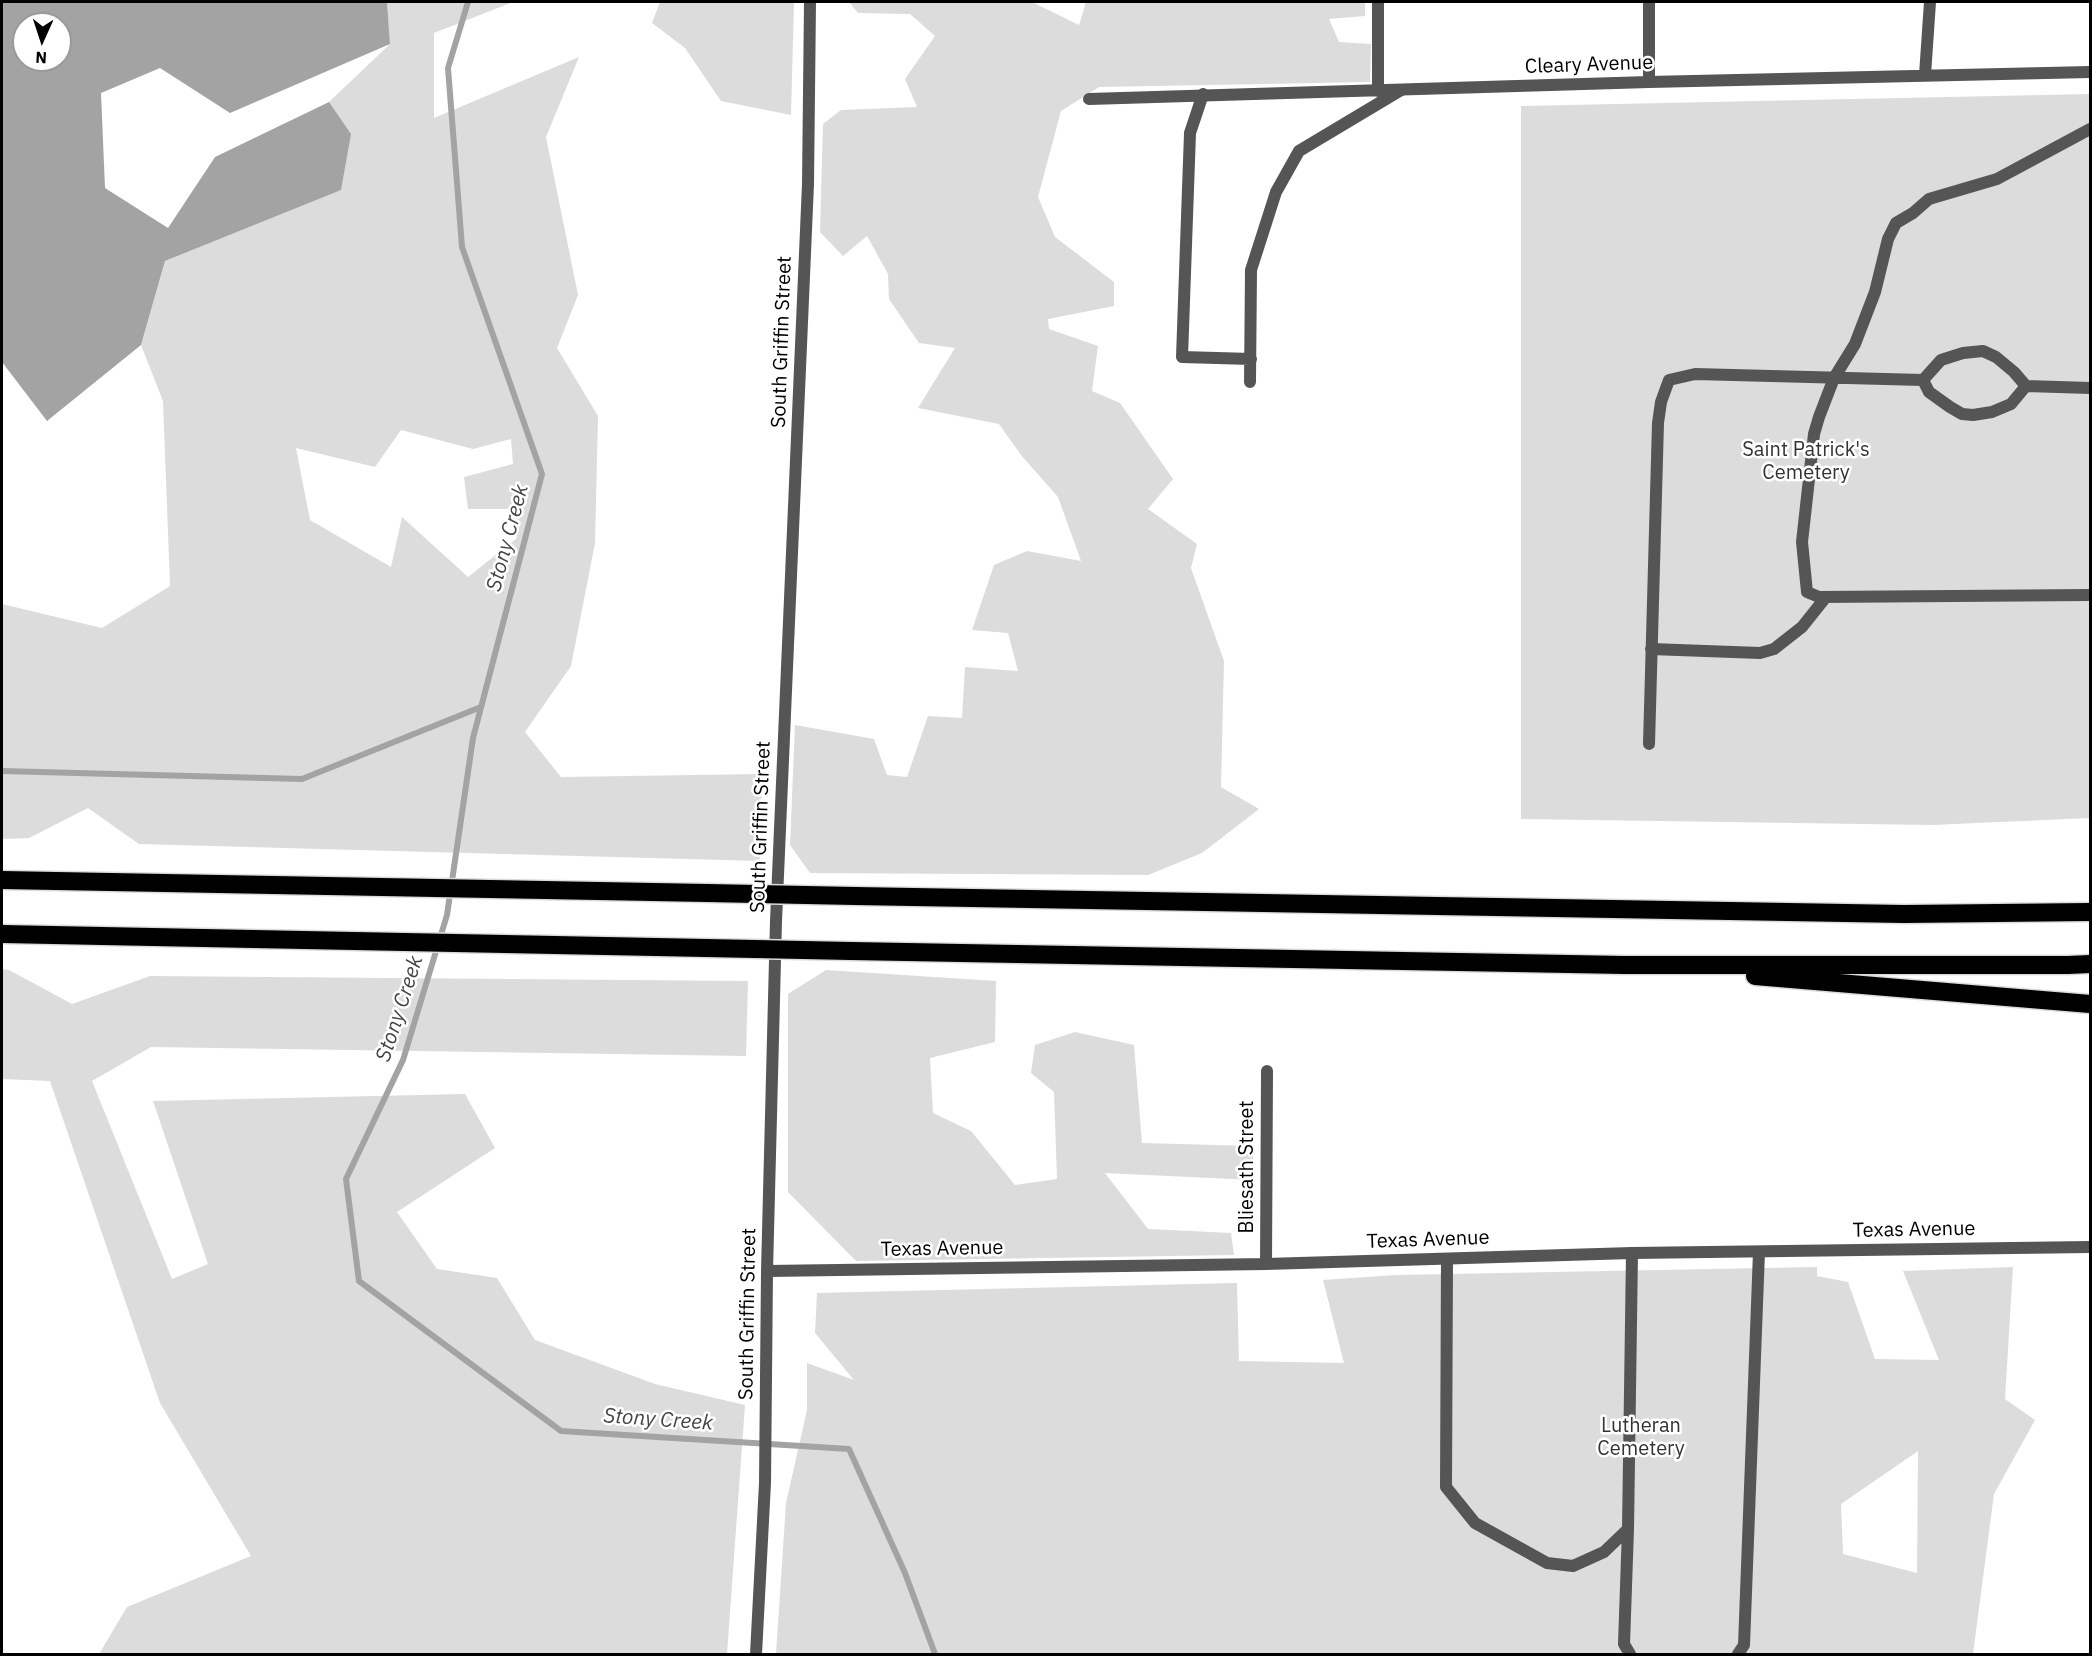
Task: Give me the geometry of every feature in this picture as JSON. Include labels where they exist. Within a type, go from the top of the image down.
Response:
[{"type":"highway","points":[[2,880],[1904,914],[2091,912]]},
{"type":"highway","points":[[2,934],[1624,965],[2091,964]]},
{"type":"highway","points":[[1624,965],[2091,1004]]},
{"type":"street","name":"South Griffin Street","points":[[756,1654],[766,1456],[767,1271],[777,921],[808,184],[810,2]]},
{"type":"street","points":[[1378,2],[1378,91]]},
{"type":"street","points":[[1649,2],[1649,82]]},
{"type":"street","points":[[1925,75],[1930,2]]},
{"type":"street","name":"Cleary Avenue","points":[[1089,99],[1203,94],[2091,72]]},
{"type":"street","points":[[1250,382],[1251,270],[1276,192],[1299,151],[1401,90]]},
{"type":"street","points":[[1203,94],[1190,133],[1182,357],[1251,359]]},
{"type":"street","points":[[2091,129],[1997,179],[1929,199],[1913,213],[1896,223],[1888,238],[1875,292],[1855,344],[1834,378],[1814,434],[1802,542],[1807,592],[1819,597],[2091,595]]},
{"type":"street","points":[[1649,744],[1658,423],[1661,402],[1669,380],[1695,374],[1923,380],[1941,360],[1963,353],[1983,351],[1996,357],[2026,386],[2091,388]]},
{"type":"street","points":[[1923,380],[1929,392],[1950,407],[1962,414],[1973,415],[1992,412],[2011,404],[2026,386]]},
{"type":"street","points":[[1651,649],[1760,653],[1774,649],[1802,627],[1826,597]]},
{"type":"street","name":"Bliesath Street","points":[[1266,1264],[1267,1071]]},
{"type":"street","name":"Texas Avenue","points":[[767,1271],[1266,1264],[1632,1253],[2091,1247]]},
{"type":"street","points":[[1738,1654],[1744,1645],[1759,1252]]},
{"type":"street","points":[[1630,1654],[1624,1644],[1632,1253]]},
{"type":"street","points":[[1447,1259],[1446,1487],[1475,1523],[1546,1563],[1573,1566],[1604,1552],[1628,1529]]},
{"type":"green space","points":[[387,2],[513,2],[434,33],[434,118],[579,57],[546,137],[578,295],[557,348],[598,416],[595,543],[571,666],[525,732],[561,777],[762,774],[760,861],[139,844],[88,808],[29,838],[2,839],[2,604],[102,628],[170,586],[163,401],[141,345],[165,261],[340,190],[350,134],[329,102],[390,44]],"holes":[[[401,430],[473,449],[511,439],[513,464],[464,477],[468,509],[508,509],[517,538],[468,577],[402,517],[391,567],[310,520],[296,448],[375,467]]]},
{"type":"green space","points":[[660,2],[794,2],[791,115],[721,101],[685,48],[652,23]]},
{"type":"green space","points":[[849,2],[1032,2],[1079,25],[1086,2],[1365,2],[1365,16],[1329,19],[1339,42],[1371,44],[1370,82],[1099,87],[1061,111],[1038,197],[1055,237],[1114,282],[1114,306],[1048,319],[1049,329],[1098,346],[1092,391],[1120,403],[1173,479],[1148,509],[1197,544],[1191,568],[1224,661],[1221,787],[1259,809],[1202,853],[1148,875],[810,873],[790,845],[795,725],[874,739],[887,775],[907,777],[928,716],[962,718],[965,667],[1018,671],[1008,633],[972,630],[994,565],[1027,551],[1081,561],[1058,497],[1021,455],[999,424],[918,408],[955,348],[919,343],[889,299],[888,274],[867,236],[843,256],[820,232],[823,124],[841,110],[917,107],[905,79],[935,36],[910,14],[858,13]]},
{"type":"green space","name":"Saint Patrick's Cemetery","points":[[2090,94],[2090,818],[1932,825],[1521,819],[1521,106]]},
{"type":"green space","points":[[2,969],[9,970],[72,1004],[150,976],[748,981],[746,1056],[151,1047],[92,1081],[172,1279],[208,1264],[153,1101],[465,1094],[495,1148],[397,1212],[437,1269],[497,1278],[535,1340],[655,1384],[745,1405],[727,1654],[99,1654],[127,1607],[251,1556],[160,1403],[50,1081],[2,1079]]},
{"type":"green space","points":[[826,970],[996,981],[995,1042],[930,1058],[933,1113],[971,1131],[1015,1185],[1057,1179],[1054,1092],[1031,1073],[1035,1045],[1075,1032],[1134,1045],[1142,1143],[1253,1146],[1253,1180],[1105,1173],[1148,1229],[1231,1233],[1234,1255],[856,1261],[788,1192],[788,994]]},
{"type":"green space","name":"Lutheran Cemetery","points":[[1817,1267],[1817,1276],[1848,1282],[1875,1359],[1939,1360],[1903,1271],[2013,1267],[2005,1399],[2035,1420],[1994,1494],[1973,1654],[776,1654],[786,1503],[807,1410],[807,1363],[854,1380],[815,1333],[817,1293],[1237,1283],[1239,1361],[1344,1363],[1323,1280],[1396,1275]],"holes":[[[1918,1451],[1917,1573],[1843,1554],[1841,1504]]]},
{"type":"shaded area","points":[[2,2],[387,2],[390,44],[230,113],[160,68],[101,93],[105,188],[168,228],[215,157],[329,102],[351,134],[341,190],[165,261],[141,345],[47,421],[2,362]]},
{"type":"waterway","name":"Stony Creek","points":[[468,2],[448,68],[462,247],[542,474],[473,738],[447,915],[403,1060],[346,1179],[359,1281],[561,1431],[849,1449],[905,1573],[935,1654]]},
{"type":"waterway","points":[[2,771],[302,779],[481,707]]}]
